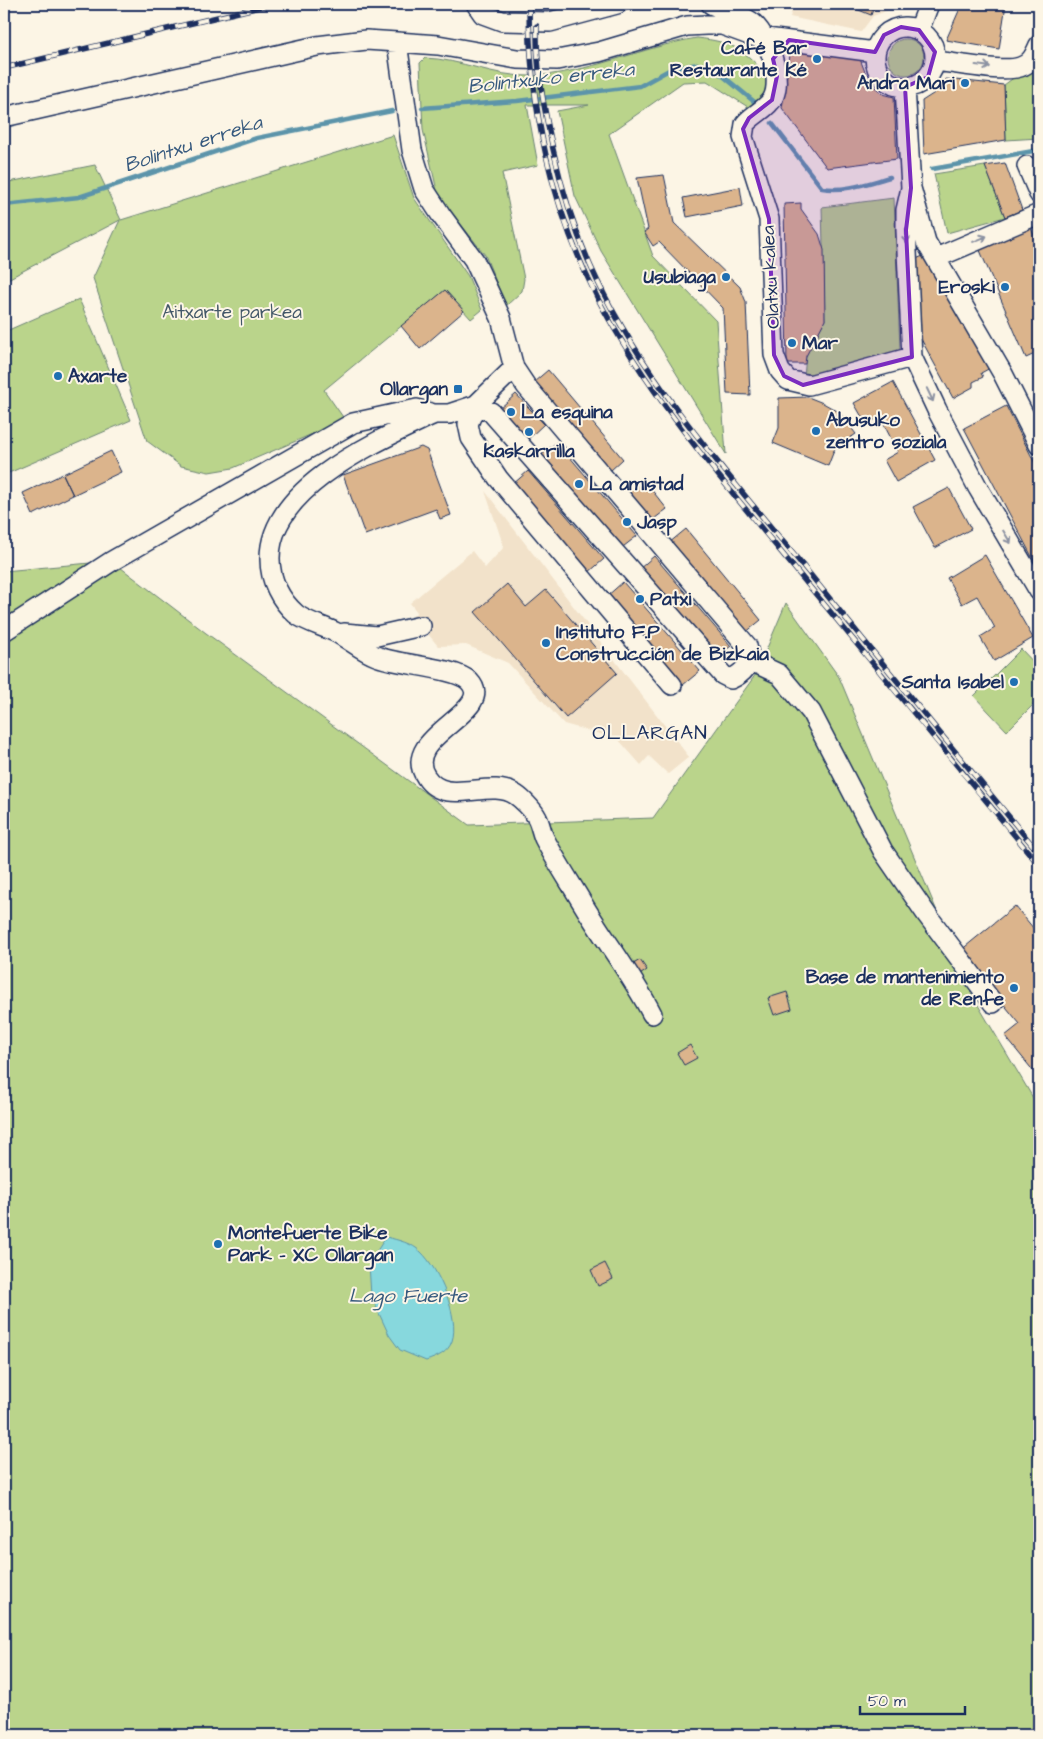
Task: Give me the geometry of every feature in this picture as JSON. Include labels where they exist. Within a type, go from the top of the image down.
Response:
[{"type":"street","points":[[476,4],[483,14],[502,21],[550,22],[617,4]]},
{"type":"street","name":"Olatxu kalea","points":[[711,4],[750,21],[762,36],[773,59],[777,76],[772,100],[745,124],[743,137],[769,219],[774,355],[780,370],[790,381],[809,385],[912,357]]},
{"type":"street","points":[[919,30],[928,6]]},
{"type":"street","points":[[4,117],[317,46],[366,40],[438,45],[539,61],[557,60],[599,52],[687,26],[722,25],[737,32],[876,52]]},
{"type":"street","points":[[910,27],[919,30],[932,43],[935,61],[933,69],[921,82],[905,87],[894,85],[886,80],[877,67],[876,52],[878,43],[892,30],[910,27]]},
{"type":"street","points":[[773,59],[789,40]]},
{"type":"street","points":[[4,631],[112,561],[353,423],[417,409],[434,414],[449,414],[476,405],[491,412],[723,675],[731,679],[739,676],[745,670],[749,660],[747,646],[526,386],[514,368],[501,318],[474,260],[441,216],[424,189],[412,150],[397,42]]},
{"type":"street","points":[[935,61],[1006,69],[1020,67],[1034,58],[1039,45]]},
{"type":"street","points":[[905,87],[911,188],[926,242],[1004,374],[1039,445]]},
{"type":"street","points":[[1027,166],[1039,194]]},
{"type":"street","points":[[911,188],[906,230],[912,357],[937,410],[978,488],[1039,591]]},
{"type":"street","points":[[936,258],[1039,214]]},
{"type":"street","points":[[514,368],[476,405],[468,424],[471,438],[498,478],[672,685]]},
{"type":"street","points":[[434,414],[327,471],[297,499],[277,525],[271,539],[270,572],[276,589],[297,615],[337,633],[376,656],[456,674],[469,681],[475,692],[474,699],[468,709],[441,730],[424,750],[421,763],[425,776],[434,787],[448,792],[493,789],[515,794],[536,816],[543,837],[609,948],[637,985],[652,1014]]},
{"type":"street","points":[[337,633],[377,636],[421,626]]},
{"type":"street","points":[[749,660],[779,674],[811,712],[884,851],[927,915],[993,1003]]},
{"type":"highlighted area","points":[[901,27],[919,30],[935,52],[928,77],[905,87],[911,188],[906,230],[912,357],[803,385],[784,376],[774,355],[769,219],[743,129],[749,118],[772,100],[777,76],[773,59],[789,40],[875,52],[884,35]]},
{"type":"shaded area","points":[[794,4],[909,4],[907,8],[894,8],[873,16],[861,32],[790,17]]},
{"type":"shaded area","points":[[485,491],[689,757],[668,774],[649,756],[641,765],[618,739],[564,724],[508,663],[466,645],[438,646],[413,616],[417,612],[410,603],[472,551],[485,568],[504,547]]},
{"type":"green space","points":[[697,38],[720,42],[744,53],[768,77],[766,96],[748,107],[707,81],[683,82],[609,134],[653,256],[716,321],[726,454],[601,251],[575,196],[557,111],[589,105],[527,105],[538,165],[502,173],[524,279],[522,291],[506,306],[485,255],[438,195],[423,130],[420,63],[425,58],[451,61],[504,74],[530,76],[573,70],[655,47]]},
{"type":"green space","points":[[906,39],[913,40],[919,44],[923,50],[923,64],[919,70],[913,74],[906,75],[899,74],[893,70],[889,64],[888,57],[889,50],[893,44],[899,40]]},
{"type":"green space","points":[[1039,59],[1039,138],[1006,140],[1004,85]]},
{"type":"green space","name":"Aitxarte parkea","points":[[393,135],[414,198],[468,276],[482,310],[471,319],[445,290],[324,390],[345,420],[233,468],[209,472],[181,466],[147,441],[93,278],[120,220],[4,281],[4,183],[95,165],[121,220]]},
{"type":"green space","points":[[985,166],[1005,217],[947,233],[934,174]]},
{"type":"green space","points":[[894,198],[900,351],[804,377],[806,356],[825,320],[822,207]]},
{"type":"green space","name":"Axarte","points":[[79,299],[131,420],[4,475],[4,332]]},
{"type":"green space","points":[[112,561],[206,633],[469,825],[653,818],[756,674],[786,603],[839,677],[972,995],[1039,1108],[1039,1735],[4,1735],[4,571]]},
{"type":"green space","name":"Santa Isabel","points":[[1021,649],[1039,668],[1039,699],[1007,731],[974,696]]},
{"type":"water","name":"Lago Fuerte","points":[[386,1237],[409,1244],[421,1252],[435,1270],[446,1294],[453,1320],[454,1331],[452,1341],[448,1349],[442,1354],[426,1361],[400,1350],[389,1335],[371,1296],[369,1263]]},
{"type":"building","points":[[844,4],[875,4],[871,15]]},
{"type":"building","points":[[962,4],[1006,4],[999,49],[946,40]]},
{"type":"building","points":[[791,48],[860,59],[869,82],[883,94],[894,97],[897,159],[827,168],[782,108]]},
{"type":"building","points":[[945,79],[1004,85],[1006,140],[924,154],[922,101],[936,92]]},
{"type":"building","points":[[1005,163],[1022,210],[1005,217],[985,166]]},
{"type":"building","points":[[664,175],[674,223],[740,287],[746,302],[750,395],[727,394],[723,308],[659,242],[653,246],[644,232],[648,229],[637,178]]},
{"type":"building","points":[[740,187],[743,206],[687,217],[683,198]]},
{"type":"building","points":[[801,203],[801,209],[819,234],[824,250],[825,320],[806,356],[805,364],[787,364],[784,204]]},
{"type":"building","points":[[1030,226],[1039,247],[1039,352],[1026,358],[979,248]]},
{"type":"building","points":[[923,256],[992,367],[981,373],[983,377],[973,382],[973,387],[953,398],[921,339],[916,259]]},
{"type":"building","points":[[445,290],[464,311],[420,349],[401,326]]},
{"type":"building","points":[[548,370],[623,459],[610,471],[534,382]]},
{"type":"building","points":[[893,382],[935,460],[896,482],[884,460],[898,452],[880,417],[866,424],[854,403]]},
{"type":"building","points":[[516,394],[544,424],[527,440],[499,409]]},
{"type":"building","name":"Abusuko zentro soziala","points":[[808,397],[839,412],[856,434],[835,448],[828,466],[773,443],[779,428],[779,398]]},
{"type":"building","points":[[1006,406],[1039,471],[1039,570],[964,428]]},
{"type":"building","points":[[557,442],[637,536],[619,550],[540,456]]},
{"type":"building","points":[[421,447],[427,450],[451,515],[440,519],[436,509],[365,535],[343,475]]},
{"type":"building","points":[[111,451],[121,472],[73,495],[63,474]]},
{"type":"building","points":[[528,471],[604,559],[588,573],[512,485]]},
{"type":"building","points":[[63,474],[73,495],[33,515],[23,493]]},
{"type":"building","points":[[642,478],[667,509],[650,522],[626,491]]},
{"type":"building","points":[[949,488],[971,529],[935,548],[913,507]]},
{"type":"building","points":[[686,529],[761,620],[745,633],[669,543]]},
{"type":"building","points":[[985,555],[1033,638],[994,661],[980,637],[995,628],[977,596],[962,604],[947,578]]},
{"type":"building","points":[[654,556],[731,646],[714,660],[638,570]]},
{"type":"building","points":[[623,582],[700,671],[683,685],[606,597]]},
{"type":"building","name":"Instituto F.P Construcción de Bizkaia","points":[[507,584],[526,607],[546,590],[617,673],[566,718],[475,612]]},
{"type":"building","name":"Base de mantenimiento de Renfe","points":[[1015,906],[1039,935],[1039,1078],[1005,1036],[1020,1024],[960,951]]},
{"type":"building","points":[[640,960],[647,970],[637,977],[630,966]]},
{"type":"building","points":[[787,992],[792,1009],[774,1015],[768,998]]},
{"type":"building","points":[[690,1045],[697,1058],[684,1065],[677,1053]]},
{"type":"building","points":[[605,1263],[613,1279],[598,1286],[591,1270]]},
{"type":"waterway","name":"Bolintxuko erreka","points":[[422,108],[517,101],[640,86],[669,70],[697,64],[717,71],[757,104]]},
{"type":"waterway","name":"Bolintxu erreka","points":[[4,205],[79,197],[257,138],[392,111]]},
{"type":"waterway","name":"Bolintxuko erreka","points":[[772,123],[822,188],[848,188],[890,177]]},
{"type":"waterway","name":"Bolintxuko erreka","points":[[932,169],[1039,150]]},
{"type":"railway","points":[[4,68],[272,4]]},
{"type":"railway","points":[[529,4],[533,80],[538,117],[555,191],[581,262],[597,297],[618,335],[666,407],[718,475],[1039,865]]},
{"type":"railway","points":[[537,26],[541,88],[561,183],[583,248],[617,319],[667,395],[723,469],[1039,853]]},
{"type":"place","name":"Café Bar Restaurante Ké","points":[[817,59]]},
{"type":"place","name":"Andra Mari","points":[[965,83]]},
{"type":"place","name":"Usubiaga","points":[[726,277]]},
{"type":"place","name":"Eroski","points":[[1005,287]]},
{"type":"place","name":"Mar","points":[[792,343]]},
{"type":"place","name":"Axarte","points":[[58,376]]},
{"type":"place","name":"Ollargan","points":[[458,389]]},
{"type":"place","name":"La esquina","points":[[511,412]]},
{"type":"place","name":"Abusuko zentro soziala","points":[[816,431]]},
{"type":"place","name":"Kaskarrilla","points":[[529,432]]},
{"type":"place","name":"La amistad","points":[[579,484]]},
{"type":"place","name":"Jasp","points":[[627,522]]},
{"type":"place","name":"Patxi","points":[[640,599]]},
{"type":"place","name":"Instituto F.P Construcción de Bizkaia","points":[[546,643]]},
{"type":"place","name":"Santa Isabel","points":[[1014,682]]},
{"type":"place","name":"Base de mantenimiento de Renfe","points":[[1014,988]]},
{"type":"place","name":"Montefuerte Bike Park - XC Ollargan","points":[[218,1244]]},
{"type":"district","name":"OLLARGAN","points":[[650,733]]}]
